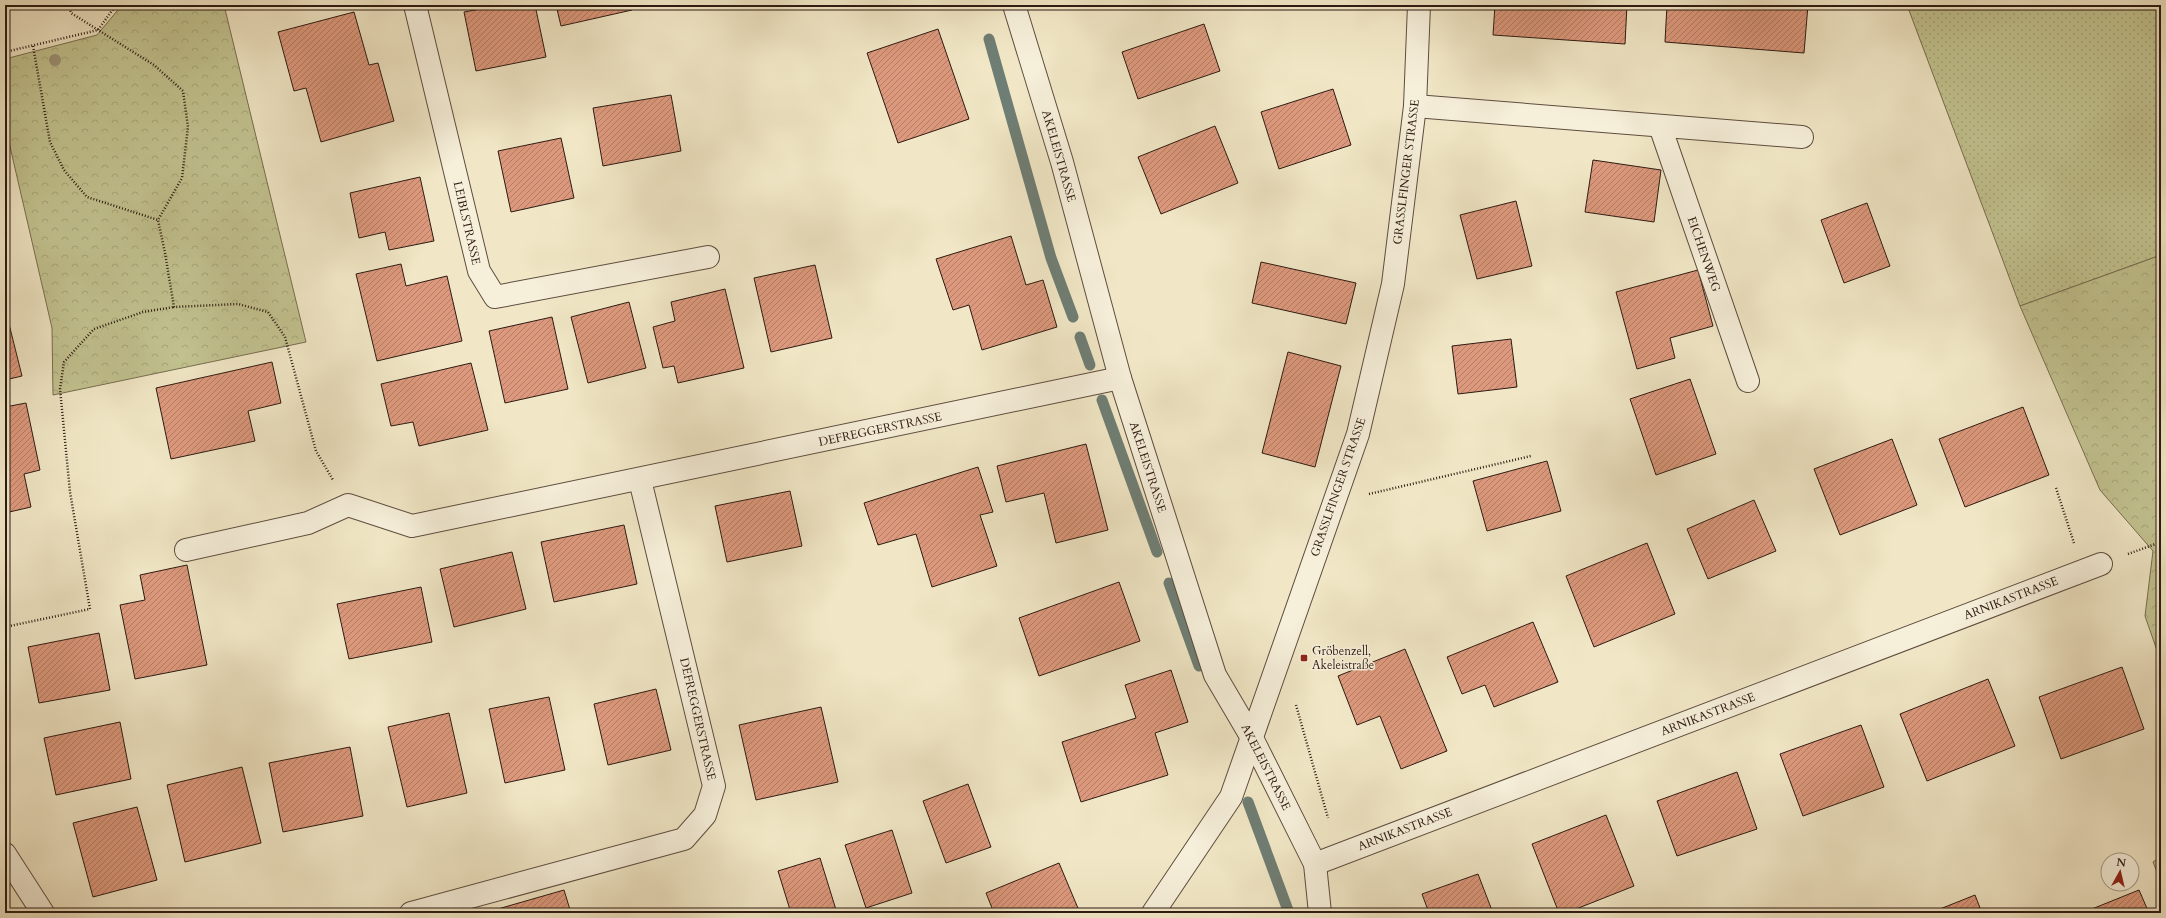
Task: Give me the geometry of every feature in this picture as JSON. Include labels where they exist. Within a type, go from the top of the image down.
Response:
[{"type":"street","name":"LEIBLSTRASSE","points":[[415,5],[479,271],[495,297],[708,257]]},
{"type":"street","name":"AKELEISTRASSE","points":[[1014,5],[1062,162],[1120,378],[1215,675],[1252,738],[1315,864],[1320,913]]},
{"type":"street","name":"GRASSLFINGER STRASSE","points":[[1153,913],[1231,797],[1358,434],[1393,284],[1415,106],[1420,5]]},
{"type":"street","points":[[1415,106],[1802,137]]},
{"type":"street","name":"EICHENWEG","points":[[1660,126],[1748,381]]},
{"type":"street","name":"DEFREGGERSTRASSE","points":[[348,505],[412,526],[640,480],[1120,378]]},
{"type":"street","name":"DEFREGGERSTRASSE","points":[[410,913],[684,840],[705,816],[714,786],[640,480]]},
{"type":"street","points":[[186,550],[308,523],[348,505]]},
{"type":"street","name":"ARNIKASTRASSE","points":[[1315,864],[2092,567]]},
{"type":"street","points":[[5,854],[43,913]]},
{"type":"path","points":[[69,5],[71,13],[154,65],[183,91],[188,127],[182,178],[158,220],[174,307]]},
{"type":"path","points":[[5,52],[98,30],[116,5]]},
{"type":"path","points":[[33,46],[50,142],[64,170],[87,197],[158,220]]},
{"type":"path","points":[[5,627],[90,609],[70,492],[60,389],[64,362],[94,329],[143,312],[174,307],[238,304],[268,312],[285,337],[316,451],[348,505]]},
{"type":"path","points":[[1334,503],[1532,456]]},
{"type":"path","points":[[2056,488],[2092,567],[2161,542]]},
{"type":"path","points":[[1296,704],[1322,795],[1336,855]]},
{"type":"green space","points":[[122,5],[224,5],[306,342],[53,395],[52,328],[5,125],[5,59],[97,35]]},
{"type":"green space","points":[[1907,5],[2161,5],[2161,255],[2020,306]]},
{"type":"green space","points":[[2161,255],[2161,662],[2145,616],[2153,551],[2100,490],[2020,306]]},
{"type":"green space","points":[[2161,856],[2161,882],[2153,862]]},
{"type":"building","points":[[502,5],[535,5],[546,57],[476,71],[464,12]]},
{"type":"building","points":[[556,5],[630,5],[632,10],[561,26]]},
{"type":"building","points":[[658,5],[676,5],[659,9]]},
{"type":"building","points":[[1495,5],[1627,5],[1625,44],[1493,35]]},
{"type":"building","points":[[1667,5],[1808,5],[1804,53],[1665,42]]},
{"type":"building","points":[[354,12],[369,65],[378,63],[394,121],[321,142],[306,88],[294,91],[278,32]]},
{"type":"building","points":[[1204,24],[1220,71],[1138,99],[1122,52]]},
{"type":"building","points":[[938,29],[969,119],[898,143],[867,53]]},
{"type":"building","points":[[1333,89],[1351,145],[1279,169],[1261,112]]},
{"type":"building","points":[[671,95],[681,151],[603,166],[593,108]]},
{"type":"building","points":[[1215,126],[1238,183],[1161,214],[1138,157]]},
{"type":"building","points":[[561,138],[574,198],[511,212],[498,151]]},
{"type":"building","points":[[1593,160],[1661,170],[1654,222],[1585,212]]},
{"type":"building","points":[[420,177],[434,241],[389,250],[385,232],[359,238],[350,193]]},
{"type":"building","points":[[1516,201],[1532,266],[1477,279],[1460,215]]},
{"type":"building","points":[[1867,203],[1890,266],[1844,283],[1821,220]]},
{"type":"building","points":[[1011,236],[1026,285],[1043,280],[1057,327],[982,350],[969,305],[953,310],[936,259]]},
{"type":"building","points":[[1261,262],[1356,283],[1346,324],[1252,303]]},
{"type":"building","points":[[401,264],[406,286],[447,276],[462,341],[377,361],[356,274]]},
{"type":"building","points":[[815,265],[832,338],[771,352],[754,278]]},
{"type":"building","points":[[1698,270],[1713,326],[1670,338],[1675,358],[1637,369],[1616,292]]},
{"type":"building","points":[[725,289],[744,368],[678,383],[674,366],[663,368],[653,327],[675,321],[671,302]]},
{"type":"building","points":[[629,302],[646,368],[588,383],[571,317]]},
{"type":"building","points":[[552,317],[568,389],[505,403],[489,331]]},
{"type":"building","points":[[8,320],[22,376],[5,380],[5,321]]},
{"type":"building","points":[[1511,339],[1517,387],[1458,394],[1452,346]]},
{"type":"building","points":[[1288,352],[1341,366],[1315,467],[1262,453]]},
{"type":"building","points":[[272,362],[281,403],[248,411],[255,441],[171,459],[156,388]]},
{"type":"building","points":[[471,363],[488,430],[419,446],[413,422],[391,426],[381,384]]},
{"type":"building","points":[[1690,379],[1716,454],[1656,475],[1630,399]]},
{"type":"building","points":[[26,403],[40,470],[24,474],[31,507],[5,513],[5,407]]},
{"type":"building","points":[[2023,407],[2049,475],[1965,507],[1939,439]]},
{"type":"building","points":[[1892,439],[1917,505],[1840,535],[1814,469]]},
{"type":"building","points":[[1086,444],[1108,530],[1056,543],[1044,493],[1006,502],[997,466]]},
{"type":"building","points":[[1547,461],[1561,511],[1487,531],[1473,481]]},
{"type":"building","points":[[978,467],[993,512],[980,515],[997,566],[932,587],[916,534],[878,545],[864,503]]},
{"type":"building","points":[[790,491],[802,546],[727,562],[715,506]]},
{"type":"building","points":[[1754,500],[1776,551],[1708,579],[1687,529]]},
{"type":"building","points":[[624,525],[637,584],[554,602],[541,542]]},
{"type":"building","points":[[1647,543],[1675,614],[1594,647],[1566,576]]},
{"type":"building","points":[[512,552],[526,609],[454,627],[440,569]]},
{"type":"building","points":[[187,565],[207,665],[135,679],[120,605],[145,600],[140,575]]},
{"type":"building","points":[[1119,582],[1140,641],[1039,676],[1019,618]]},
{"type":"building","points":[[421,587],[432,642],[349,659],[337,604]]},
{"type":"building","points":[[1533,622],[1558,682],[1494,707],[1485,685],[1462,694],[1447,657]]},
{"type":"building","points":[[99,633],[110,690],[39,703],[28,647]]},
{"type":"building","points":[[1405,649],[1447,751],[1401,769],[1380,716],[1357,725],[1338,676]]},
{"type":"building","points":[[2122,667],[2144,729],[2061,759],[2039,697]]},
{"type":"building","points":[[1171,670],[1188,722],[1155,733],[1168,775],[1081,802],[1062,742],[1136,718],[1125,685]]},
{"type":"building","points":[[1988,679],[2015,746],[1927,781],[1900,714]]},
{"type":"building","points":[[656,689],[671,750],[608,765],[594,704]]},
{"type":"building","points":[[549,697],[565,770],[505,783],[489,709]]},
{"type":"building","points":[[821,707],[838,782],[756,800],[739,725]]},
{"type":"building","points":[[449,713],[467,793],[407,807],[388,727]]},
{"type":"building","points":[[120,722],[131,779],[56,795],[44,738]]},
{"type":"building","points":[[1861,725],[1884,787],[1803,816],[1780,754]]},
{"type":"building","points":[[350,747],[363,816],[283,832],[269,763]]},
{"type":"building","points":[[242,767],[261,843],[185,862],[167,785]]},
{"type":"building","points":[[1737,772],[1757,829],[1677,856],[1657,801]]},
{"type":"building","points":[[968,784],[991,847],[946,863],[923,801]]},
{"type":"building","points":[[137,807],[157,880],[93,897],[73,823]]},
{"type":"building","points":[[1606,815],[1634,886],[1566,913],[1559,913],[1532,844]]},
{"type":"building","points":[[892,830],[912,893],[866,908],[845,845]]},
{"type":"building","points":[[820,858],[837,913],[791,913],[778,871]]},
{"type":"building","points":[[1059,863],[1080,913],[994,913],[986,893]]},
{"type":"building","points":[[1478,874],[1493,913],[1429,913],[1422,894]]},
{"type":"building","points":[[564,890],[571,913],[484,913]]},
{"type":"building","points":[[2134,892],[2140,892],[2149,913],[2082,913]]},
{"type":"building","points":[[1975,895],[1982,913],[1930,913]]},
{"type":"waterway","points":[[989,39],[1051,258],[1073,317]]},
{"type":"waterway","points":[[1080,337],[1090,365]]},
{"type":"waterway","points":[[1102,400],[1157,552]]},
{"type":"waterway","points":[[1169,583],[1199,666]]},
{"type":"waterway","points":[[1248,802],[1289,913]]},
{"type":"place","name":"Gröbenzell, Akeleistraße","points":[[1304,658]]}]
